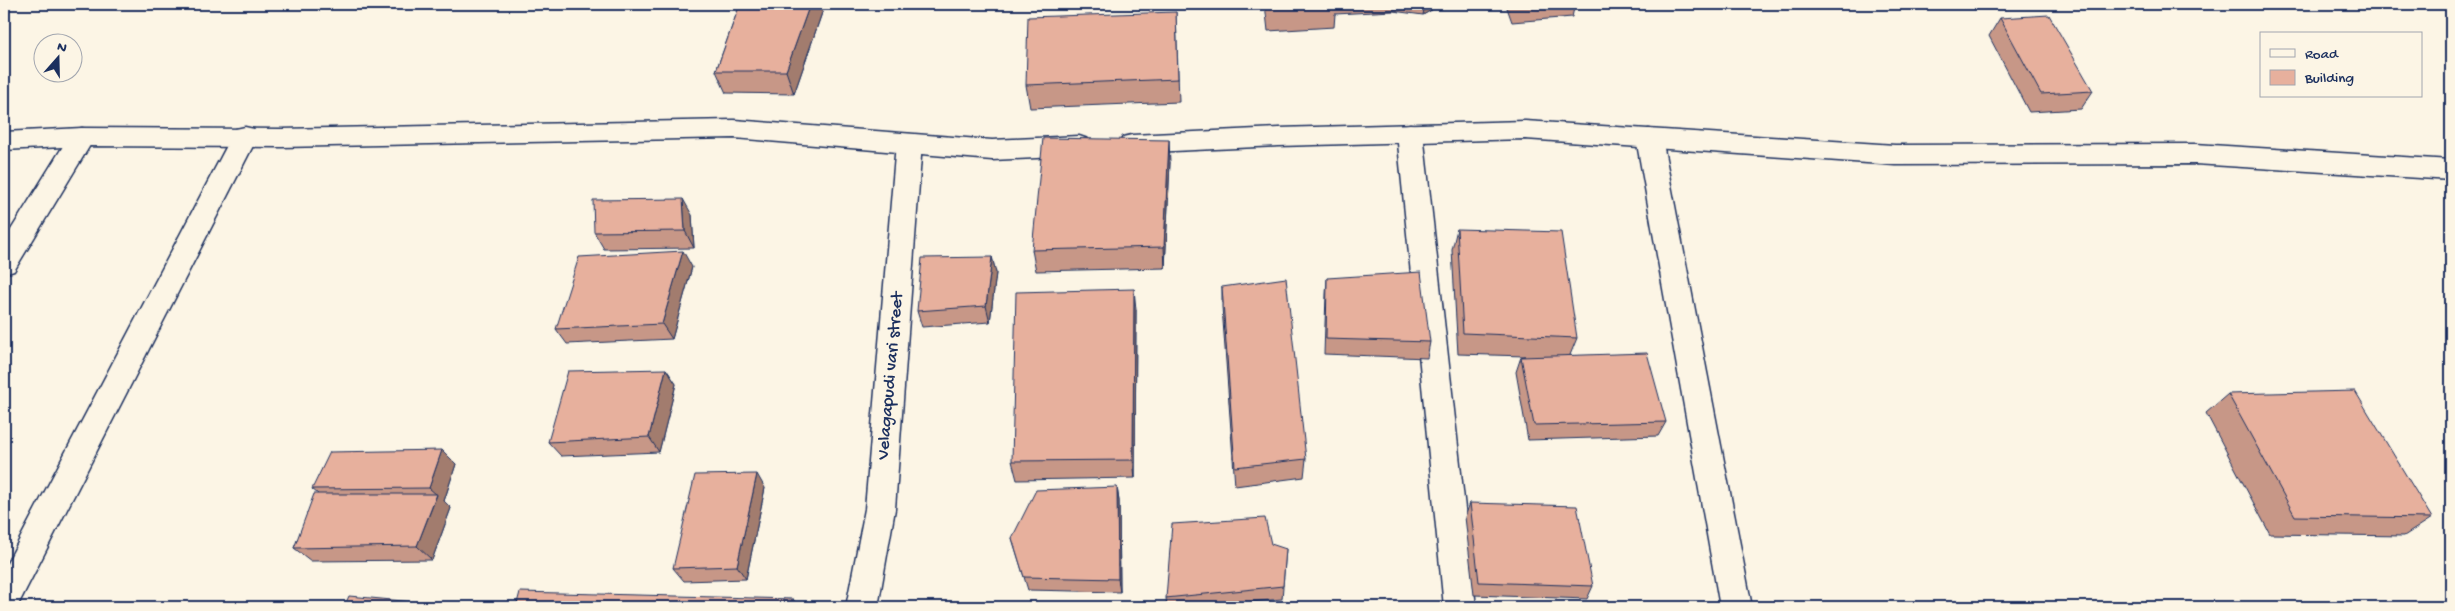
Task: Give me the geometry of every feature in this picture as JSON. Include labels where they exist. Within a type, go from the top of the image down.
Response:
[{"type":"street","points":[[4,141],[82,137],[734,129],[992,150],[1525,130],[1895,155],[2195,154],[2451,170]]},
{"type":"street","points":[[1410,133],[1460,607]]},
{"type":"street","points":[[4,600],[245,136]]},
{"type":"street","points":[[4,263],[82,137]]},
{"type":"street","points":[[1649,138],[1736,607]]},
{"type":"street","name":"Velagapudi vari street","points":[[862,607],[880,509],[910,143]]},
{"type":"building","points":[[740,4],[810,4],[786,71],[716,71]]},
{"type":"building","points":[[1268,4],[1336,4],[1268,8]]},
{"type":"building","points":[[1176,12],[1178,79],[1026,85],[1028,17]]},
{"type":"building","points":[[2049,15],[2093,91],[2041,94],[2000,18]]},
{"type":"building","points":[[1043,138],[1169,140],[1164,247],[1032,250]]},
{"type":"building","points":[[683,199],[685,231],[594,232],[593,200]]},
{"type":"building","points":[[1457,229],[1561,232],[1577,338],[1463,333]]},
{"type":"building","points":[[683,251],[662,324],[556,329],[579,257]]},
{"type":"building","points":[[992,257],[986,306],[917,311],[922,258]]},
{"type":"building","points":[[1421,272],[1430,342],[1326,339],[1327,278]]},
{"type":"building","points":[[1286,278],[1306,459],[1235,467],[1222,287]]},
{"type":"building","points":[[1134,289],[1133,460],[1012,461],[1016,292]]},
{"type":"building","points":[[1647,353],[1666,422],[1534,425],[1521,357]]},
{"type":"building","points":[[666,369],[649,437],[548,442],[568,371]]},
{"type":"building","points":[[2355,391],[2432,518],[2295,516],[2228,394]]},
{"type":"building","points":[[442,450],[429,488],[312,489],[330,452]]},
{"type":"building","points":[[757,474],[737,566],[673,568],[695,475]]},
{"type":"building","points":[[1117,487],[1118,579],[1024,577],[1012,538],[1036,490]]},
{"type":"building","points":[[314,494],[437,494],[417,546],[294,548]]},
{"type":"building","points":[[1470,503],[1577,506],[1593,586],[1479,582]]},
{"type":"building","points":[[1265,518],[1271,544],[1286,549],[1283,586],[1166,598],[1172,524]]},
{"type":"building","points":[[520,592],[793,599],[791,607],[516,607]]},
{"type":"building","points":[[349,596],[467,607],[344,607]]}]
